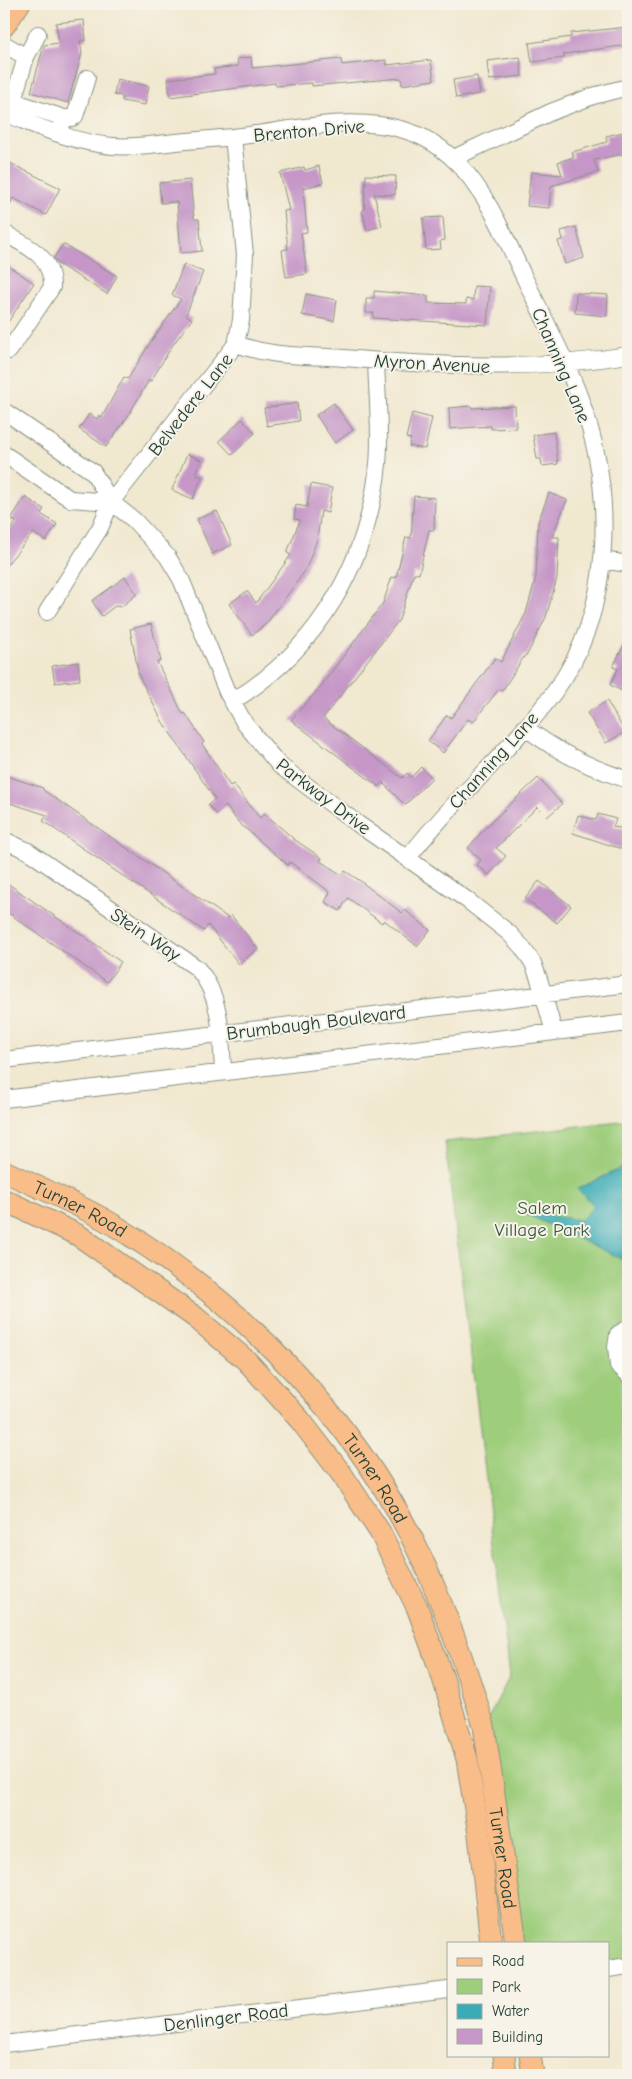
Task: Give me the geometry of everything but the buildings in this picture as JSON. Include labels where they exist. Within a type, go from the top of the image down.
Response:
[{"type":"main road","points":[[4,26],[19,4]]},
{"type":"main road","name":"Turner Road","points":[[4,1171],[116,1226],[178,1266],[237,1316],[290,1366],[348,1436],[383,1490],[422,1560],[454,1637],[473,1691],[486,1735],[516,1942]]},
{"type":"main road","name":"Turner Road","points":[[4,1200],[78,1235],[195,1316],[247,1361],[300,1420],[341,1473],[380,1532],[413,1599],[443,1678],[467,1759],[479,1834],[491,1942]]},
{"type":"main road","points":[[504,2056],[506,2075]]},
{"type":"main road","points":[[530,2056],[533,2075]]},
{"type":"street","points":[[38,34],[26,57],[12,101],[64,118],[72,118],[75,116],[87,78]]},
{"type":"street","points":[[4,44],[26,57]]},
{"type":"street","points":[[454,158],[551,112],[593,96],[628,87]]},
{"type":"street","name":"Brenton Drive","points":[[4,113],[59,134],[114,146],[137,146],[233,137],[348,122],[374,124],[417,134],[434,142],[454,158]]},
{"type":"street","points":[[59,134],[64,118]]},
{"type":"street","name":"Belvedere Lane","points":[[47,612],[100,528],[111,502],[236,344],[241,320],[245,255],[233,137]]},
{"type":"street","name":"Channing Lane","points":[[408,858],[553,693],[574,659],[594,607],[602,560],[602,496],[597,460],[582,403],[498,223],[465,170],[454,158]]},
{"type":"street","points":[[4,233],[42,255],[52,275],[52,287],[9,351],[4,352]]},
{"type":"street","name":"Myron Avenue","points":[[236,344],[277,356],[494,367],[564,363],[628,355]]},
{"type":"street","points":[[233,701],[258,686],[301,646],[320,623],[354,563],[364,536],[378,464],[376,361]]},
{"type":"street","name":"Parkway Drive","points":[[4,411],[92,472],[111,502],[134,520],[167,556],[181,579],[216,670],[250,731],[279,765],[303,785],[467,900],[509,933],[533,963],[545,994],[554,1032]]},
{"type":"street","points":[[4,454],[70,499],[111,502]]},
{"type":"street","points":[[602,560],[628,564]]},
{"type":"street","points":[[525,727],[556,749],[584,764],[628,780]]},
{"type":"street","name":"Stein Way","points":[[4,840],[28,851],[71,883],[197,968],[212,990],[220,1033],[223,1072]]},
{"type":"street","name":"Brumbaugh Boulevard","points":[[4,1060],[628,984]]},
{"type":"street","name":"Brumbaugh Boulevard","points":[[4,1099],[628,1023]]},
{"type":"street","points":[[628,1328],[618,1334],[616,1347],[618,1365],[628,1374]]},
{"type":"street","points":[[610,1968],[628,1966]]},
{"type":"street","name":"Denlinger Road","points":[[4,2044],[447,1990]]},
{"type":"green space","name":"Salem Village Park","points":[[628,1120],[628,1966],[610,1969],[610,1942],[516,1942],[484,1726],[510,1676],[445,1142]]},
{"type":"water","points":[[628,1165],[628,1262],[522,1212],[581,1220],[594,1206],[577,1189]]}]
